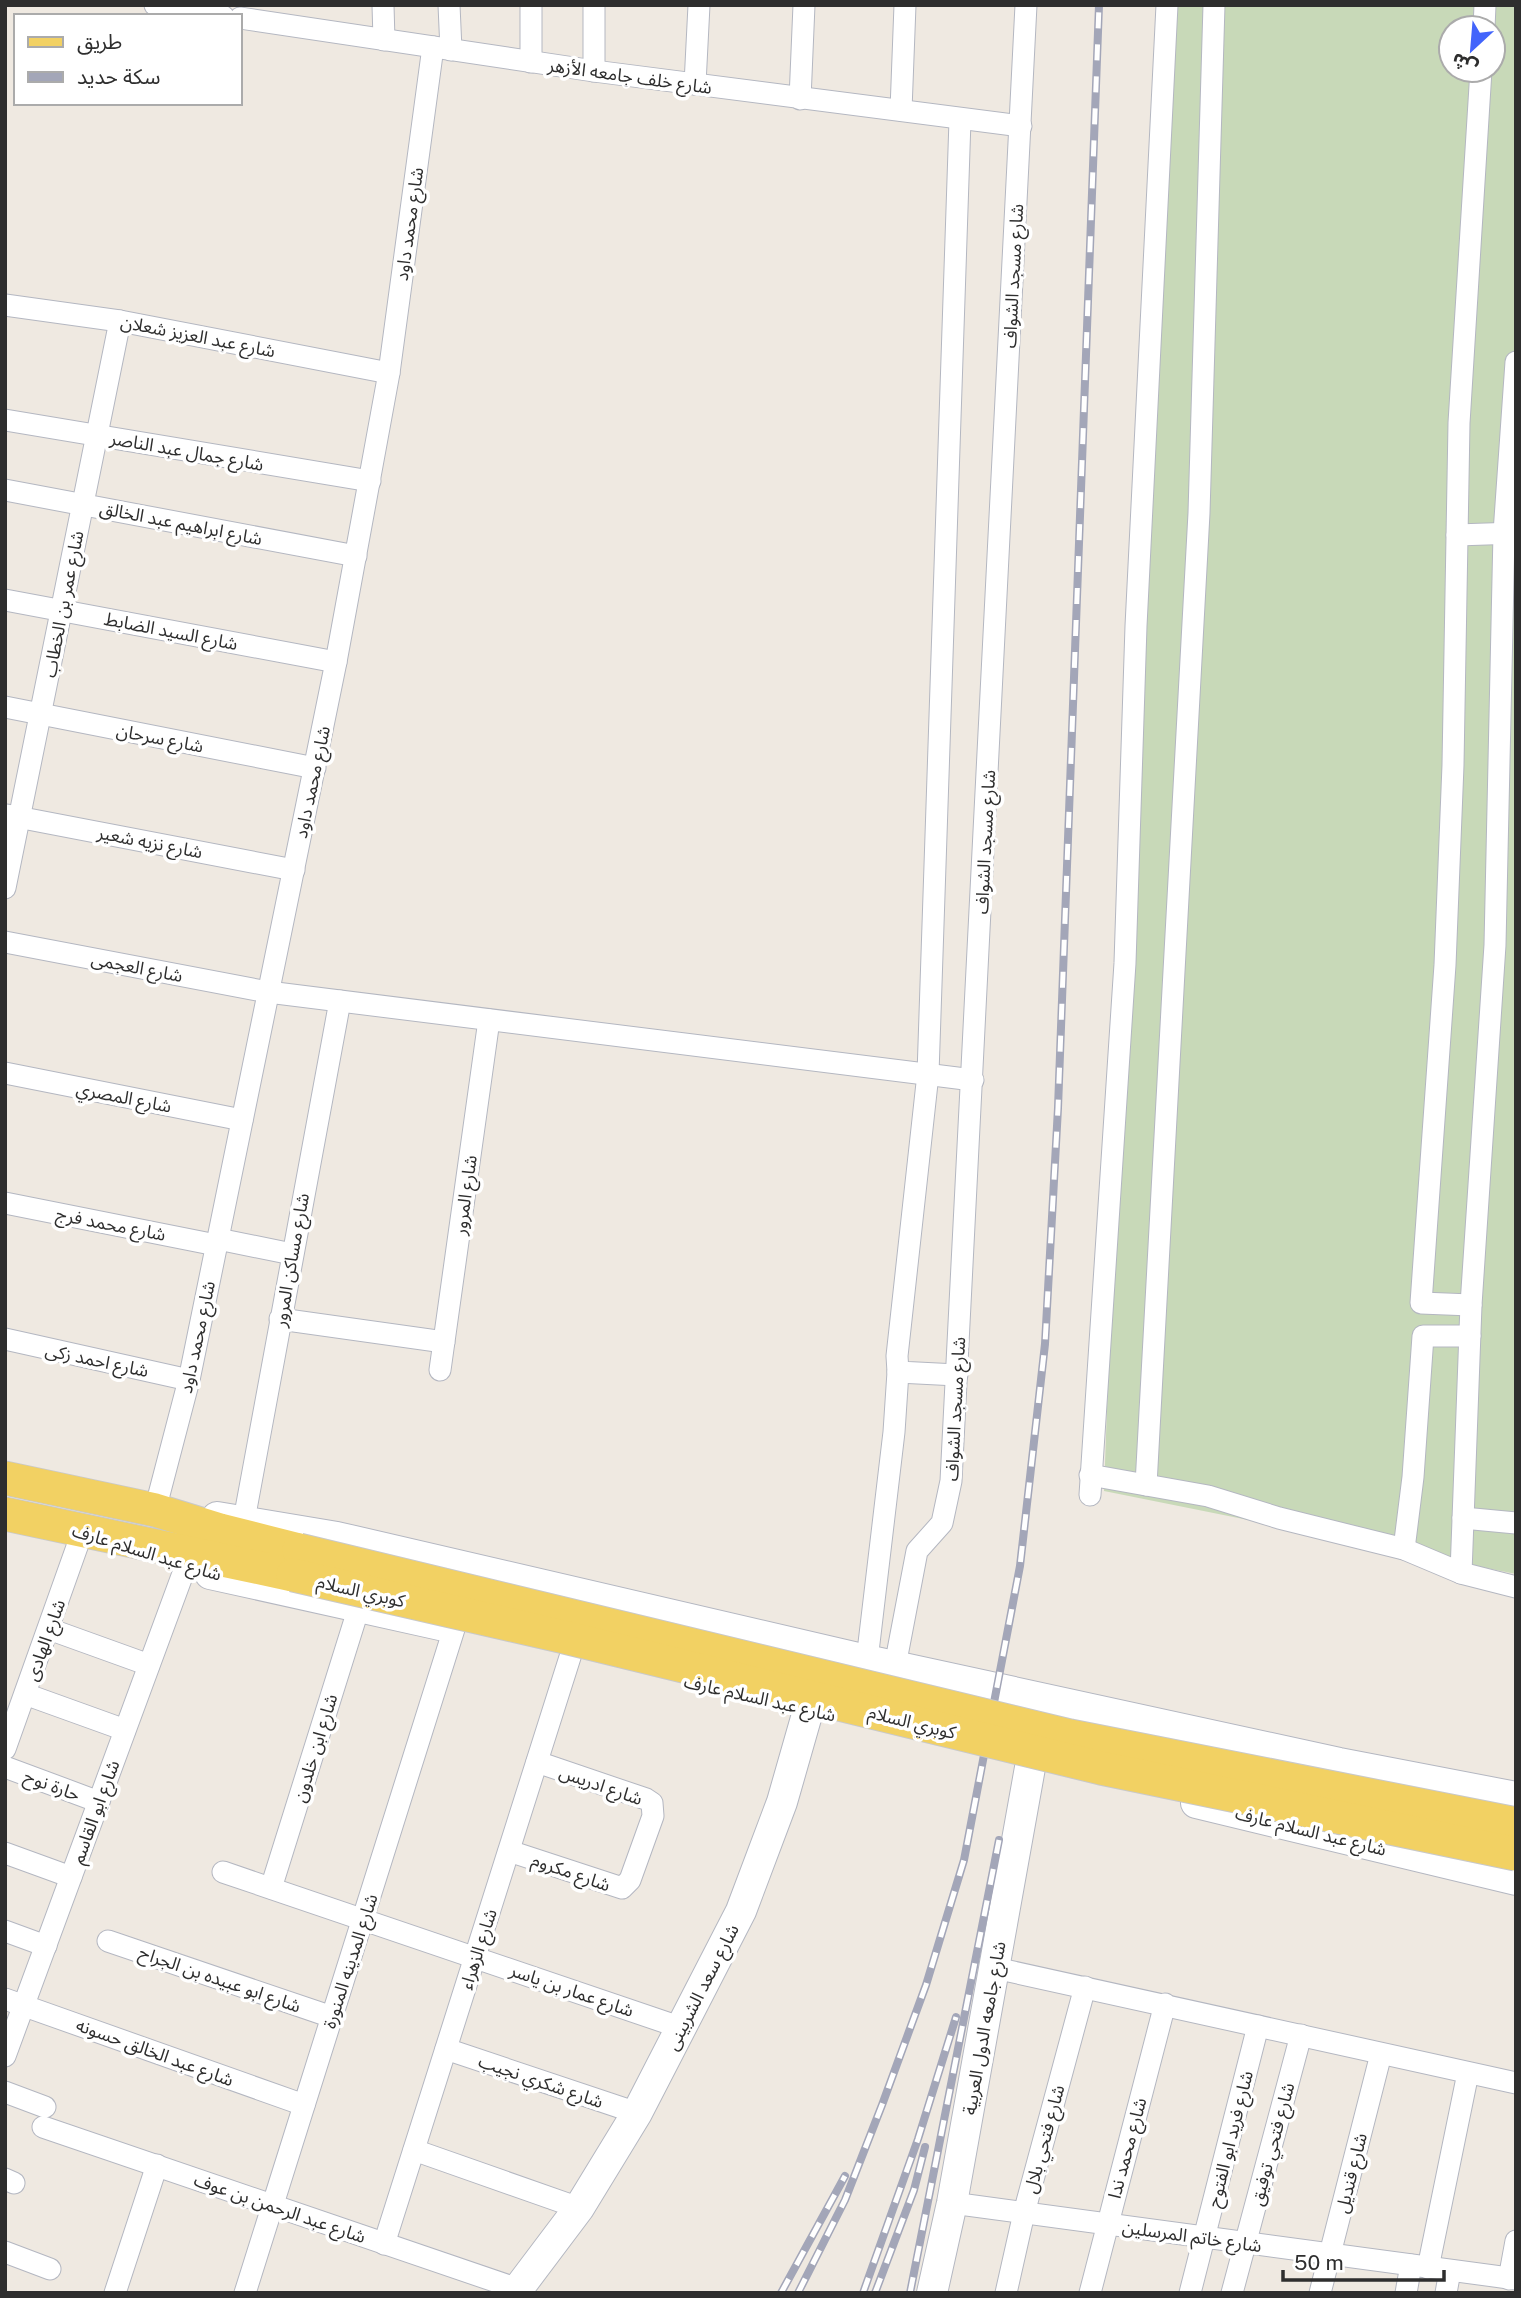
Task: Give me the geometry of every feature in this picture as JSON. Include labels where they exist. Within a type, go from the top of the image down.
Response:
[{"type":"main road","name":"شارع عبد السلام عارف","points":[[5,1478],[155,1510],[244,1520],[337,1537],[824,1651],[1339,1763],[1516,1797]]},
{"type":"main road","name":"كوبري السلام","points":[[155,1510],[220,1530],[296,1562],[573,1639],[1101,1768],[1516,1854]]},
{"type":"main road","name":"شارع عبد السلام عارف","points":[[5,1514],[94,1533],[185,1568],[810,1709],[1516,1880]]},
{"type":"main road","name":"كوبري السلام","points":[[94,1533],[296,1562],[1070,1736],[1516,1824]]},
{"type":"main road","points":[[322,1599],[337,1537]]},
{"type":"main road","name":"شارع سعد الشربينى","points":[[516,2291],[579,2208],[636,2113],[741,1911],[782,1802],[824,1651]]},
{"type":"main road","points":[[1091,1777],[1102,1712]]},
{"type":"main road","name":"شارع جامعه الدول العربية","points":[[932,2293],[952,2203],[1031,1762]]},
{"type":"main road","points":[[1332,1837],[1339,1763]]},
{"type":"street","points":[[155,5],[190,8],[215,14]]},
{"type":"street","points":[[383,5],[384,40]]},
{"type":"street","name":"شارع محمد داود","points":[[155,1510],[189,1380],[336,662],[389,373],[449,5]]},
{"type":"street","points":[[531,5],[531,62]]},
{"type":"street","points":[[594,5],[594,71]]},
{"type":"street","points":[[695,84],[699,5]]},
{"type":"street","points":[[800,99],[804,5]]},
{"type":"street","points":[[901,110],[905,5]]},
{"type":"street","name":"شارع مسجد الشواف","points":[[881,1663],[916,1551],[942,1523],[948,1502],[957,1375],[1026,5]]},
{"type":"street","points":[[1167,5],[1136,626],[1125,963],[1090,1485],[1146,1485],[1208,1496],[1279,1518],[1404,1549],[1461,1573],[1516,1587]]},
{"type":"street","points":[[1146,1485],[1199,513],[1213,5]]},
{"type":"street","name":"شارع خلف جامعه الأزهر","points":[[242,18],[289,15],[384,40],[442,49],[800,99],[1021,126]]},
{"type":"street","points":[[1471,1305],[1421,1303],[1446,965],[1464,310],[1480,84]]},
{"type":"street","points":[[881,1663],[897,1356],[928,1074],[960,120]]},
{"type":"street","name":"شارع عبد العزيز شعلان","points":[[5,305],[120,321],[389,373]]},
{"type":"street","name":"شارع عمر بن الخطاب","points":[[5,888],[12,816],[41,714],[120,321]]},
{"type":"street","points":[[1461,1573],[1471,1305],[1495,945],[1516,362]]},
{"type":"street","name":"شارع جمال عبد الناصر","points":[[5,420],[370,481]]},
{"type":"street","name":"شارع ابراهيم عبد الخالق","points":[[5,490],[356,556]]},
{"type":"street","points":[[1457,535],[1510,533]]},
{"type":"street","name":"شارع السيد الضابط","points":[[5,600],[336,662]]},
{"type":"street","name":"شارع سرحان","points":[[5,707],[315,768]]},
{"type":"street","name":"شارع نزيه شعير","points":[[12,816],[294,870]]},
{"type":"street","name":"شارع العجمى","points":[[5,942],[268,992],[972,1080]]},
{"type":"street","name":"شارع مساكن المرور","points":[[244,1520],[340,1001]]},
{"type":"street","name":"شارع المرور","points":[[440,1370],[489,1020]]},
{"type":"street","name":"شارع المصري","points":[[5,1073],[242,1120]]},
{"type":"street","name":"شارع محمد فرج","points":[[5,1203],[292,1254]]},
{"type":"street","points":[[280,1319],[444,1342]]},
{"type":"street","points":[[1404,1549],[1413,1477],[1423,1336],[1471,1336]]},
{"type":"street","name":"شارع احمد زكى","points":[[5,1339],[189,1380]]},
{"type":"street","points":[[898,1372],[957,1375]]},
{"type":"street","points":[[1463,1518],[1516,1523]]},
{"type":"street","name":"شارع الهادى","points":[[5,1749],[49,1629],[94,1533]]},
{"type":"street","name":"شارع ابو القاسم","points":[[5,2056],[15,2002],[46,1946],[185,1568]]},
{"type":"street","name":"شارع ابن خلدون","points":[[271,1888],[359,1607]]},
{"type":"street","points":[[49,1629],[149,1665]]},
{"type":"street","name":"شارع المدينه المنورة","points":[[245,2293],[454,1629]]},
{"type":"street","name":"شارع الزهراء","points":[[384,2244],[571,1654]]},
{"type":"street","points":[[25,1694],[125,1730]]},
{"type":"street","name":"شارع ادريس","points":[[537,1762],[646,1798],[652,1803],[653,1816],[630,1880]]},
{"type":"street","name":"حارة نوح","points":[[5,1767],[99,1802]]},
{"type":"street","name":"شارع مكروم","points":[[509,1851],[616,1888],[622,1888],[630,1880]]},
{"type":"street","points":[[5,1853],[71,1877]]},
{"type":"street","name":"شارع عمار بن ياسر","points":[[223,1872],[682,2028]]},
{"type":"street","points":[[5,1931],[46,1946]]},
{"type":"street","name":"شارع ابو عبيده بن الجراح","points":[[108,1941],[332,2017]]},
{"type":"street","points":[[995,1968],[1516,2083]]},
{"type":"street","name":"شارع فتحي بلال","points":[[1006,2293],[1024,2213],[1085,1987]]},
{"type":"street","name":"شارع عبد الخالق حسونه","points":[[15,2002],[304,2105]]},
{"type":"street","name":"شارع محمد ندا","points":[[1090,2293],[1165,2004]]},
{"type":"street","name":"شارع فريد ابو الفتوح","points":[[1190,2293],[1258,2026]]},
{"type":"street","name":"شارع فتحي توفيق","points":[[1232,2293],[1301,2035]]},
{"type":"street","name":"شارع شكري نجيب","points":[[446,2049],[636,2113]]},
{"type":"street","name":"شارع قنديل","points":[[1320,2293],[1381,2054]]},
{"type":"street","points":[[1405,2293],[1420,2267],[1468,2073]]},
{"type":"street","name":"شارع عبد الرحمن بن عوف","points":[[5,2092],[44,2117],[157,2165],[516,2291]]},
{"type":"street","points":[[414,2150],[579,2208]]},
{"type":"street","points":[[115,2293],[157,2165]]},
{"type":"street","name":"شارع خاتم المرسلين","points":[[952,2203],[1513,2279]]},
{"type":"street","points":[[1513,2279],[1516,2241]]},
{"type":"street","points":[[5,2252],[50,2269]]},
{"type":"street","points":[[1446,2293],[1450,2271]]},
{"type":"green space","points":[[1158,5],[1516,5],[1516,1574],[1104,1491]]},
{"type":"railway","points":[[798,2293],[845,2200],[926,1985],[964,1860],[1020,1566],[1045,1344],[1058,1108],[1099,5]]},
{"type":"railway","points":[[910,2293],[999,1840]]},
{"type":"railway","points":[[863,2293],[918,2139],[956,2017]]},
{"type":"railway","points":[[875,2293],[914,2190],[925,2147]]},
{"type":"railway","points":[[781,2293],[845,2176]]}]
